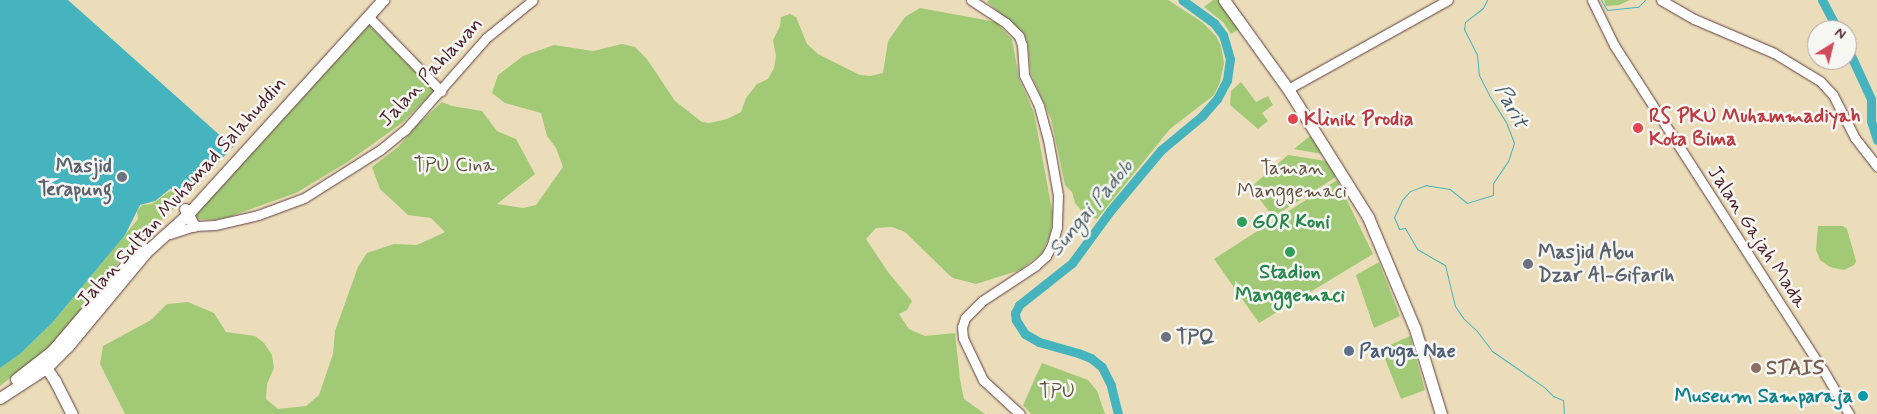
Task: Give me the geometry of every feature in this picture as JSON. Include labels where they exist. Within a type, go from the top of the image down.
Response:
[{"type":"highway","name":"Jalan Sultan Muhamad Salahuddin","points":[[0,398],[68,346],[148,241],[187,212],[250,133],[373,0]]},
{"type":"highway","name":"Jalan Sultan Muhamad Salahuddin","points":[[126,269],[160,240],[187,212],[383,0]]},
{"type":"highway","points":[[1224,0],[1288,89],[1368,218],[1416,329],[1442,414]]},
{"type":"highway","points":[[187,212],[194,226]]},
{"type":"highway","name":"Jalan Sultan Muhamad Salahuddin","points":[[0,390],[44,364]]},
{"type":"highway","points":[[44,364],[56,381],[72,414]]},
{"type":"main road","name":"Jalan Pahlawan","points":[[160,240],[178,230],[194,226],[215,225],[258,215],[304,198],[380,150],[405,130],[486,38],[532,0]]},
{"type":"main road","points":[[971,0],[1006,23],[1019,36],[1022,45],[1024,75],[1039,106],[1048,139],[1058,195],[1057,227],[1052,245],[1046,256],[1035,266],[982,301],[965,318],[962,327],[968,350],[983,380],[1020,414]]},
{"type":"main road","points":[[1288,89],[1448,0]]},
{"type":"main road","name":"Jalan Gajah Mada","points":[[1592,0],[1614,45],[1823,370],[1849,414]]},
{"type":"main road","points":[[1661,0],[1694,19],[1774,53],[1820,81],[1833,95],[1855,138],[1877,166]]},
{"type":"main road","points":[[368,16],[441,91]]},
{"type":"green space","points":[[989,0],[1168,0],[1202,22],[1216,36],[1221,46],[1224,63],[1220,82],[1214,95],[1170,129],[1097,219],[1085,215],[1075,203],[1072,192],[1065,185],[1051,119],[1031,74],[1028,44],[1024,34],[987,2]]},
{"type":"green space","points":[[1213,0],[1218,0],[1239,29],[1231,34],[1223,22],[1204,7]]},
{"type":"green space","points":[[1604,0],[1630,0],[1619,5],[1606,6]]},
{"type":"green space","name":"TPU Cina","points":[[920,8],[996,22],[1012,39],[1019,78],[1034,113],[1053,215],[1050,235],[1042,253],[1020,270],[976,284],[953,278],[905,232],[892,227],[876,228],[866,239],[888,272],[912,301],[907,310],[899,314],[909,329],[925,336],[955,333],[964,399],[985,414],[125,414],[100,364],[103,346],[151,320],[167,304],[188,302],[214,313],[226,332],[255,336],[264,343],[272,355],[274,368],[267,384],[266,399],[278,409],[306,406],[319,395],[333,354],[335,331],[358,267],[367,253],[394,244],[417,245],[445,232],[431,218],[408,215],[380,189],[372,167],[398,147],[415,127],[442,102],[452,106],[482,111],[497,131],[516,139],[535,174],[497,204],[523,208],[536,205],[563,167],[556,148],[547,136],[541,113],[505,103],[492,93],[498,75],[523,56],[554,45],[593,51],[622,44],[635,47],[647,59],[675,101],[702,122],[709,123],[727,119],[741,112],[746,98],[757,84],[768,79],[774,68],[776,56],[773,40],[780,26],[781,17],[790,14],[796,17],[807,44],[818,54],[860,75],[870,76],[883,73],[888,41],[905,17]]},
{"type":"green space","points":[[369,25],[434,91],[402,123],[349,161],[296,193],[229,217],[216,220],[197,219],[195,209],[258,147]]},
{"type":"green space","points":[[1241,82],[1256,102],[1268,96],[1273,105],[1262,113],[1268,121],[1258,129],[1230,105],[1231,91]]},
{"type":"green space","points":[[1310,136],[1322,154],[1294,149]]},
{"type":"green space","name":"Taman Manggemaci","points":[[1288,155],[1326,161],[1336,177],[1273,217],[1251,187]]},
{"type":"green space","points":[[1337,180],[1373,254],[1259,323],[1214,259]]},
{"type":"green space","points":[[170,191],[187,196],[126,253],[55,342],[0,386],[0,368],[20,354],[52,323],[138,219],[137,211],[142,205],[152,204]]},
{"type":"green space","points":[[1818,226],[1843,226],[1847,229],[1856,261],[1854,265],[1844,270],[1830,267],[1820,260],[1816,250]]},
{"type":"green space","points":[[1379,262],[1400,316],[1374,328],[1356,275]]},
{"type":"green space","points":[[1410,336],[1425,390],[1401,399],[1381,349]]},
{"type":"green space","name":"TPU","points":[[1042,363],[1088,380],[1097,391],[1105,414],[1031,414],[1023,405]]},
{"type":"water","points":[[0,0],[68,0],[233,147],[192,190],[187,192],[170,189],[155,201],[140,205],[125,235],[52,323],[20,354],[0,368]]},
{"type":"waterway","name":"Sungai Padolo","points":[[1118,414],[1111,385],[1102,367],[1091,358],[1039,342],[1025,334],[1016,320],[1015,313],[1019,305],[1072,263],[1110,211],[1161,150],[1202,116],[1217,99],[1227,80],[1230,59],[1223,35],[1214,23],[1182,0]]},
{"type":"waterway","name":"Parit","points":[[1487,0],[1483,8],[1465,22],[1464,29],[1477,54],[1479,75],[1506,122],[1514,143],[1508,161],[1493,183],[1493,195],[1467,203],[1450,189],[1426,185],[1410,191],[1402,200],[1394,217],[1399,229],[1405,228],[1417,249],[1445,265],[1455,306],[1463,318],[1477,331],[1492,351],[1544,387],[1553,396],[1563,400],[1564,414]]},
{"type":"waterway","name":"Parit","points":[[1601,0],[1607,10],[1638,7],[1645,0]]},
{"type":"waterway","points":[[1822,0],[1833,20]]},
{"type":"waterway","points":[[1857,69],[1871,99],[1871,121],[1877,140]]},
{"type":"place","name":"Klinik Prodia","points":[[1293,119]]},
{"type":"place","name":"RS PKU Muhammadiyah Kota Bima","points":[[1638,128]]},
{"type":"place","name":"Masjid Terapung","points":[[122,177]]},
{"type":"place","name":"GOR Koni","points":[[1242,222]]},
{"type":"place","name":"Stadion Manggemaci","points":[[1290,252]]},
{"type":"place","name":"Masjid Abu Dzar Al-Gifarih","points":[[1528,264]]},
{"type":"place","name":"TPQ","points":[[1166,337]]},
{"type":"place","name":"Paruga Nae","points":[[1349,351]]},
{"type":"place","name":"STAIS","points":[[1756,368]]},
{"type":"place","name":"Museum Samparaja","points":[[1863,396]]}]
